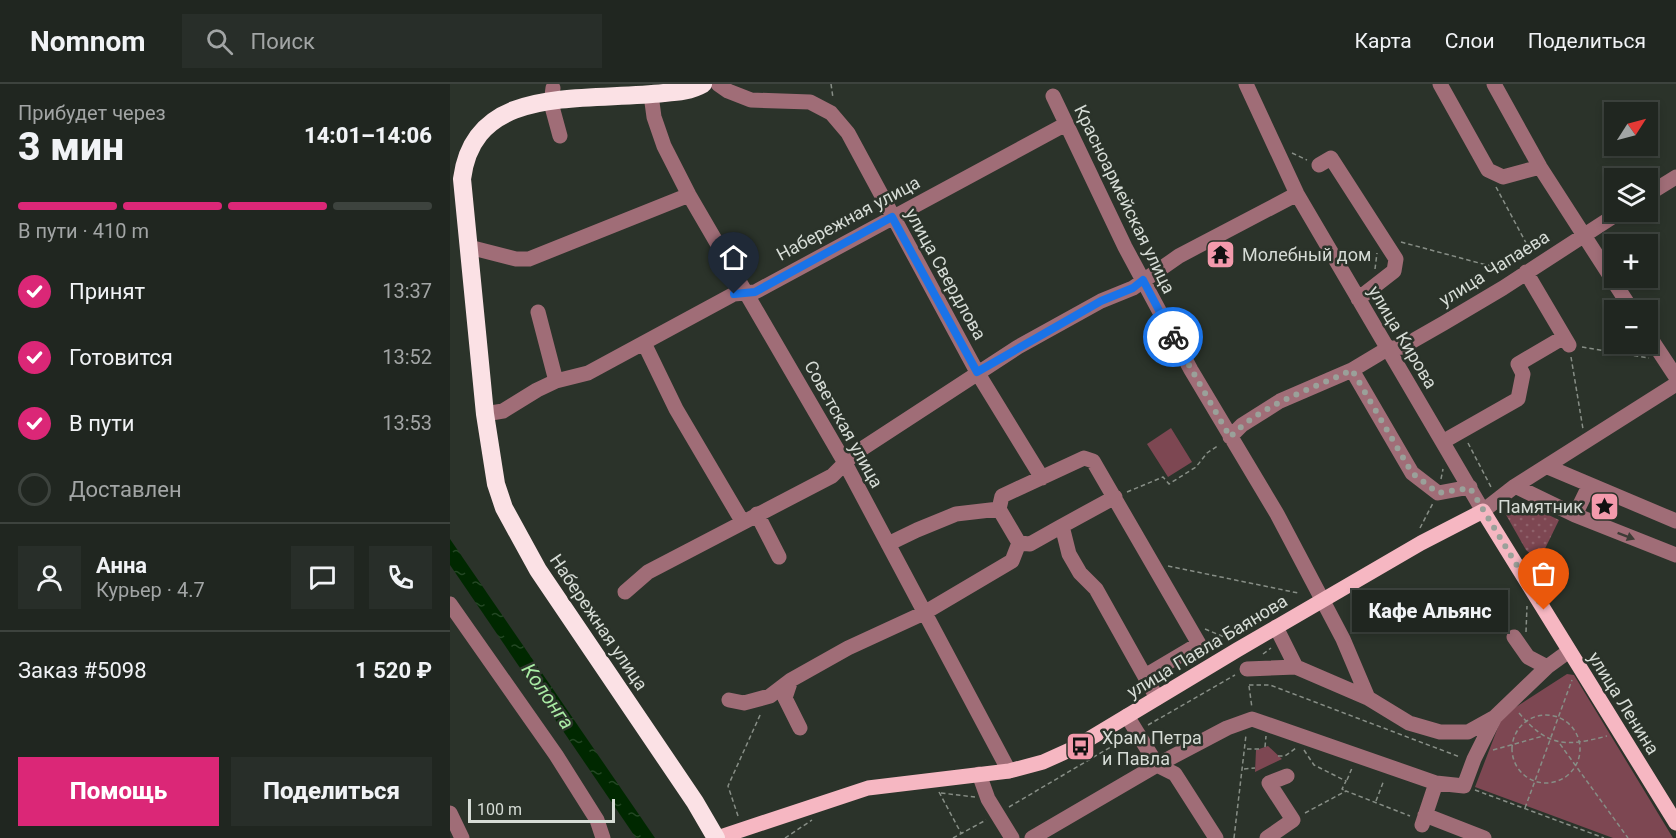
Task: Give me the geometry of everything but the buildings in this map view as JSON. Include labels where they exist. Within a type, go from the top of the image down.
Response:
[{"type":"highway","name":"Набережная улица","points":[[704,84],[692,89],[651,95],[609,94],[553,88],[514,94],[500,102],[477,124],[464,154],[462,179],[485,414],[496,484],[504,508],[516,534],[538,570],[717,838]]},
{"type":"main road","name":"улица Павла Баянова","points":[[717,838],[868,788],[1009,771],[1043,762],[1074,748],[1276,627],[1421,543],[1483,511]]},
{"type":"main road","name":"улица Ленина","points":[[1483,511],[1676,823]]},
{"type":"street","name":"улица Свердлова","points":[[718,84],[728,91],[751,100],[810,102],[831,113],[848,133],[977,372],[1042,478]]},
{"type":"street","name":"улица Кирова","points":[[1246,84],[1297,195],[1444,441],[1483,511]]},
{"type":"street","points":[[1440,84],[1488,170],[1503,177],[1540,167]]},
{"type":"street","points":[[1494,84],[1540,167],[1626,300]]},
{"type":"street","points":[[553,88],[551,103],[560,136]]},
{"type":"street","name":"Советская улица","points":[[651,95],[654,117],[664,146],[689,195],[845,463],[1009,771]]},
{"type":"street","name":"Красноармейская улица","points":[[1053,96],[1143,280],[1191,370],[1277,514],[1314,583],[1343,639],[1368,699]]},
{"type":"street","name":"Набережная улица","points":[[485,414],[503,411],[556,381],[588,373],[734,294],[755,292],[1066,124]]},
{"type":"street","points":[[1319,165],[1331,158],[1396,260],[1394,271],[1358,299]]},
{"type":"street","points":[[1658,188],[1676,177]]},
{"type":"street","points":[[469,247],[516,259],[529,259],[689,195]]},
{"type":"street","points":[[625,592],[648,572],[832,476],[854,454],[977,372],[1091,307],[1133,288],[1179,255],[1297,195]]},
{"type":"street","name":"улица Чапаева","points":[[1230,437],[1242,425],[1280,401],[1352,370],[1387,349],[1402,347],[1503,288],[1604,222]]},
{"type":"street","points":[[1444,441],[1518,399],[1523,374],[1518,364],[1566,341],[1532,268]]},
{"type":"street","points":[[538,312],[556,381]]},
{"type":"street","points":[[644,343],[676,409],[742,521]]},
{"type":"street","points":[[1658,350],[1676,377]]},
{"type":"street","points":[[1352,370],[1412,473],[1438,493],[1470,488]]},
{"type":"street","name":"улица Павла Баянова","points":[[1483,511],[1515,486],[1676,384]]},
{"type":"street","points":[[1019,543],[999,509],[1002,496],[1084,458],[1093,461],[1200,644],[1145,676]]},
{"type":"street","points":[[1548,467],[1676,521]]},
{"type":"street","points":[[1515,486],[1575,515],[1676,555]]},
{"type":"street","points":[[1575,515],[1589,486]]},
{"type":"street","points":[[1019,543],[1030,544],[1115,496]]},
{"type":"street","points":[[888,544],[956,514],[999,509]]},
{"type":"street","points":[[756,514],[779,557]]},
{"type":"street","points":[[1062,526],[1069,554],[1080,573],[1096,589],[1157,698]]},
{"type":"street","points":[[729,700],[744,703],[770,696],[791,680],[848,648],[924,613],[1012,561],[1019,543]]},
{"type":"street","points":[[450,604],[556,755],[597,820],[603,838]]},
{"type":"street","points":[[1276,627],[1296,667]]},
{"type":"street","points":[[1514,637],[1528,657],[1546,666]]},
{"type":"street","points":[[1032,838],[1157,765],[1250,716],[1436,783],[1464,786],[1495,717],[1546,666],[1569,651]]},
{"type":"street","points":[[1247,669],[1296,667],[1368,699],[1409,723],[1440,732],[1468,732],[1495,717]]},
{"type":"street","points":[[791,680],[785,698],[800,728]]},
{"type":"street","points":[[1127,716],[1157,765],[1175,774],[1216,838]]},
{"type":"street","points":[[979,774],[988,799],[1012,838]]},
{"type":"street","points":[[1267,838],[1293,820],[1269,783],[1287,776]]},
{"type":"street","points":[[1436,783],[1424,820],[1446,830],[1484,838]]},
{"type":"street","points":[[450,813],[462,838]]},
{"type":"path","points":[[831,84],[833,99],[831,113]]},
{"type":"path","points":[[1273,145],[1319,165]]},
{"type":"path","points":[[1381,237],[1483,264],[1532,268],[1488,170]]},
{"type":"path","points":[[1583,433],[1566,341],[1664,360]]},
{"type":"path","points":[[1462,432],[1493,490]]},
{"type":"path","points":[[1115,496],[1163,477],[1169,484],[1196,467],[1207,453],[1230,437]]},
{"type":"path","points":[[1153,563],[1298,593]]},
{"type":"path","points":[[1192,631],[1205,629],[1228,639]]},
{"type":"path","points":[[1525,808],[1574,674]]},
{"type":"path","points":[[1234,838],[1250,716],[1249,685],[1270,685],[1473,762]]},
{"type":"path","points":[[744,830],[734,810],[728,786],[770,696]]},
{"type":"path","points":[[1510,700],[1526,722],[1550,740],[1559,743],[1580,742],[1612,735]]},
{"type":"path","points":[[1547,715],[1558,717],[1568,723],[1580,742],[1580,754],[1576,766],[1569,775],[1558,781],[1547,783],[1525,776],[1517,767],[1513,756],[1513,744],[1517,732],[1526,722],[1547,715]]},
{"type":"path","points":[[1490,751],[1543,736]]},
{"type":"path","points":[[1559,743],[1628,838]]},
{"type":"path","points":[[1278,756],[1285,756],[1300,745],[1314,765],[1346,781]]},
{"type":"path","points":[[1246,749],[1259,749]]},
{"type":"path","points":[[1356,756],[1342,789],[1424,820]]},
{"type":"path","points":[[1376,802],[1389,767]]},
{"type":"path","points":[[1243,769],[1255,768]]},
{"type":"path","points":[[1464,786],[1604,838]]},
{"type":"path","points":[[1293,820],[1346,791]]},
{"type":"path","points":[[961,834],[939,792],[988,799]]},
{"type":"path","points":[[953,838],[996,814]]},
{"type":"path","points":[[785,838],[814,819]]},
{"type":"shaded area","points":[[1171,428],[1192,462],[1168,477],[1147,444]]},
{"type":"shaded area","points":[[1522,502],[1559,520],[1539,561],[1526,550],[1505,513]]},
{"type":"shaded area","points":[[1567,674],[1574,675],[1673,838],[1613,838],[1475,787],[1505,714]]},
{"type":"shaded area","points":[[1268,746],[1282,759],[1255,772],[1256,750]]},
{"type":"water","name":"Колонга","points":[[450,539],[655,838],[636,838],[450,565]]},
{"type":"way so far","points":[[1173,337],[1230,437],[1242,425],[1280,401],[1352,370],[1412,473],[1438,493],[1470,488],[1544,610]]},
{"type":"place","name":"Молебный дом","points":[[1221,254]]},
{"type":"place","name":"Памятник","points":[[1604,506]]},
{"type":"place","name":"Кафе Альянс","points":[[1544,610]]},
{"type":"place","name":"Храм Петра и Павла","points":[[1081,747]]},
{"type":"route","points":[[734,294],[755,292],[892,217],[977,372],[1101,301],[1133,288],[1143,280],[1173,337]]}]
